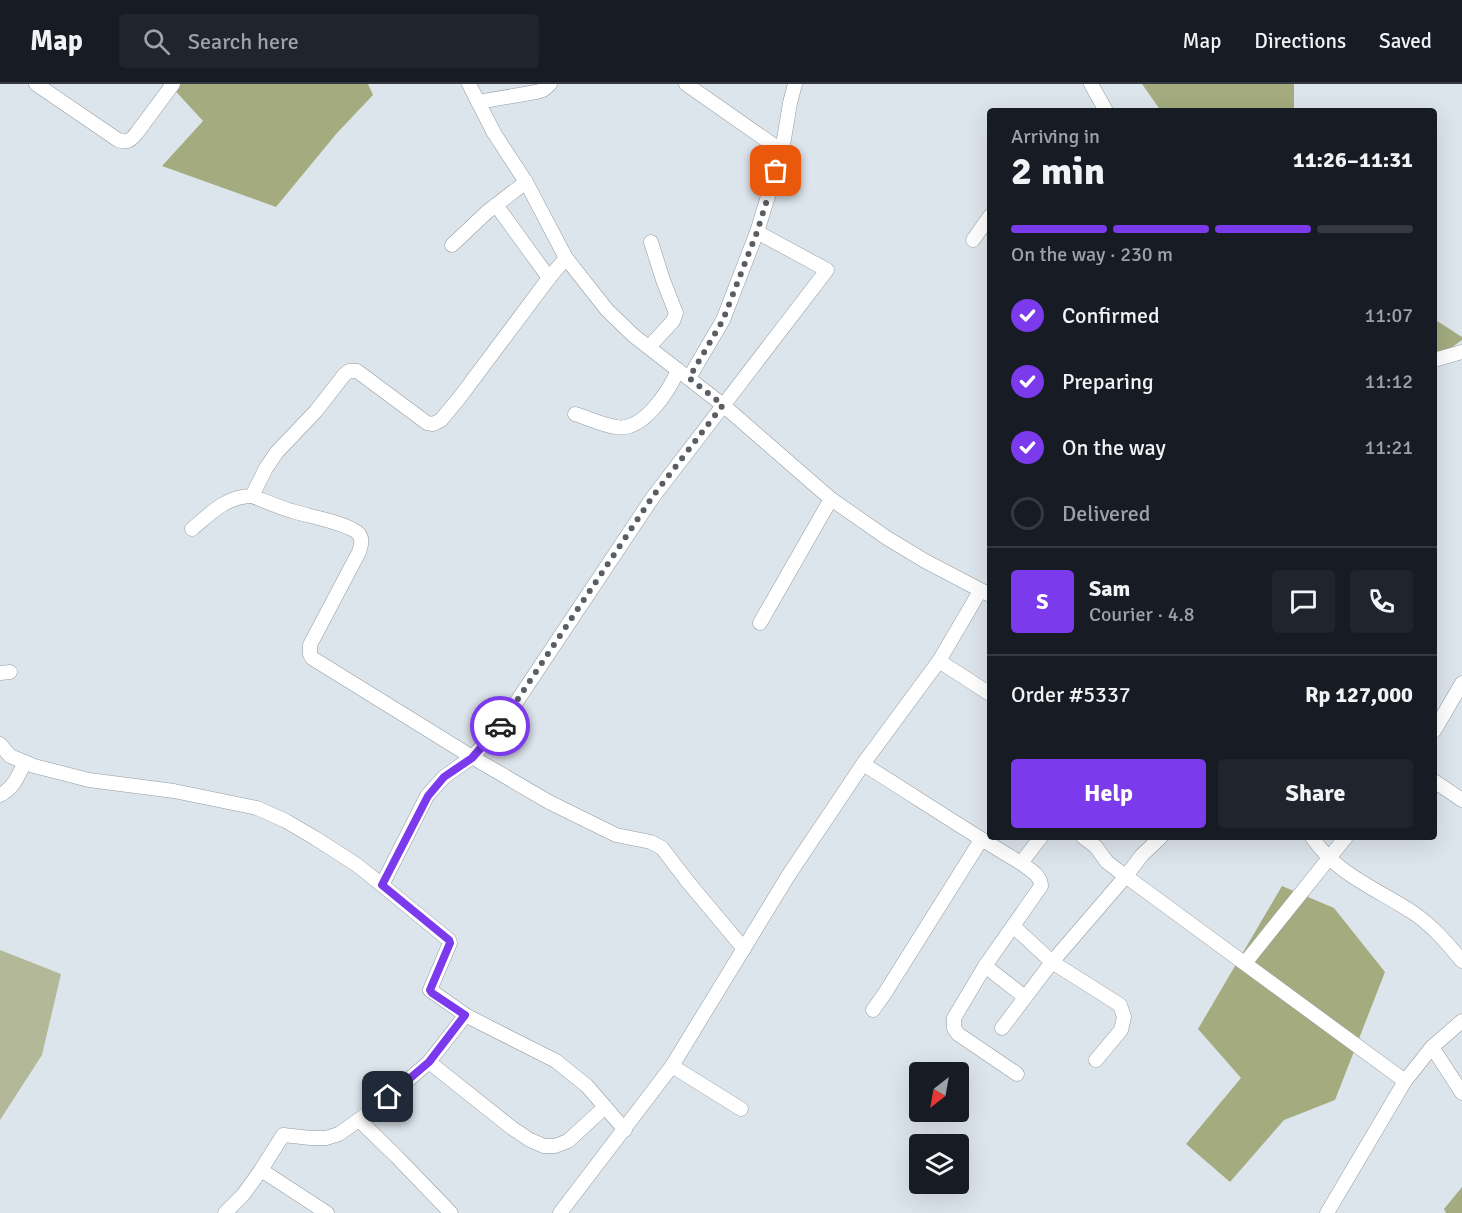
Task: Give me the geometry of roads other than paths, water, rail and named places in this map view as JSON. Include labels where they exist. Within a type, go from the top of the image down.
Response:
[{"type":"street","points":[[36,84],[125,143],[136,134],[173,84]]},
{"type":"street","points":[[469,84],[494,133],[526,182],[566,258],[607,309],[634,336],[723,405],[831,499],[887,538],[985,593],[939,661],[863,764],[788,876],[672,1066],[560,1213]]},
{"type":"street","points":[[478,102],[536,92],[550,84]]},
{"type":"street","points":[[686,84],[782,151]]},
{"type":"street","points":[[575,414],[615,427],[623,428],[637,424],[684,374],[723,320],[757,232],[782,151],[795,84]]},
{"type":"street","points":[[1091,84],[1104,108]]},
{"type":"street","points":[[452,245],[472,225],[526,182]]},
{"type":"street","points":[[496,205],[549,278]]},
{"type":"street","points":[[972,240],[987,220]]},
{"type":"street","points":[[382,885],[428,796],[444,777],[472,758],[497,731],[653,496],[827,270],[757,232]]},
{"type":"street","points":[[649,346],[673,321],[676,313],[651,242]]},
{"type":"street","points":[[252,496],[277,452],[316,411],[349,371],[357,371],[427,423],[433,424],[441,420],[566,258]]},
{"type":"street","points":[[1437,359],[1462,352]]},
{"type":"street","points":[[192,529],[222,504],[232,499],[252,496],[290,511],[335,522],[358,534],[362,543],[359,552],[310,645],[312,658],[472,758],[549,802],[616,836],[658,845],[744,950]]},
{"type":"street","points":[[760,623],[831,499]]},
{"type":"street","points":[[939,661],[987,692]]},
{"type":"street","points":[[1437,726],[1462,683]]},
{"type":"street","points":[[0,744],[10,756],[34,766],[89,780],[174,791],[256,808],[286,821],[315,838],[357,865],[449,940],[450,943],[430,990],[432,993],[465,1015],[556,1061],[587,1086],[624,1130]]},
{"type":"street","points":[[0,795],[15,782],[25,762]]},
{"type":"street","points":[[863,764],[1021,863],[1041,880],[1041,886],[985,966],[954,1018],[954,1028],[958,1034],[1017,1074]]},
{"type":"street","points":[[1437,783],[1462,800]]},
{"type":"street","points":[[873,1010],[981,840]]},
{"type":"street","points":[[1021,863],[1039,840]]},
{"type":"street","points":[[1087,840],[1096,847],[1107,862],[1405,1080]]},
{"type":"street","points":[[1002,1028],[1052,962],[1142,855],[1158,840]]},
{"type":"street","points":[[1314,840],[1329,858],[1350,875],[1415,914],[1436,931],[1462,961]]},
{"type":"street","points":[[1245,963],[1344,840]]},
{"type":"street","points":[[1013,926],[1052,962],[1120,1005],[1124,1017],[1121,1030],[1096,1060]]},
{"type":"street","points":[[985,966],[1025,997]]},
{"type":"street","points":[[225,1213],[243,1195],[283,1134],[326,1138],[339,1134],[429,1062],[465,1015]]},
{"type":"street","points":[[1327,1213],[1405,1080],[1432,1047],[1462,1021]]},
{"type":"street","points":[[1432,1047],[1462,1093]]},
{"type":"street","points":[[429,1062],[512,1128],[544,1146],[555,1146],[568,1141],[605,1107]]},
{"type":"street","points":[[672,1066],[741,1109]]},
{"type":"street","points":[[359,1120],[451,1213]]},
{"type":"street","points":[[261,1170],[327,1213]]}]
